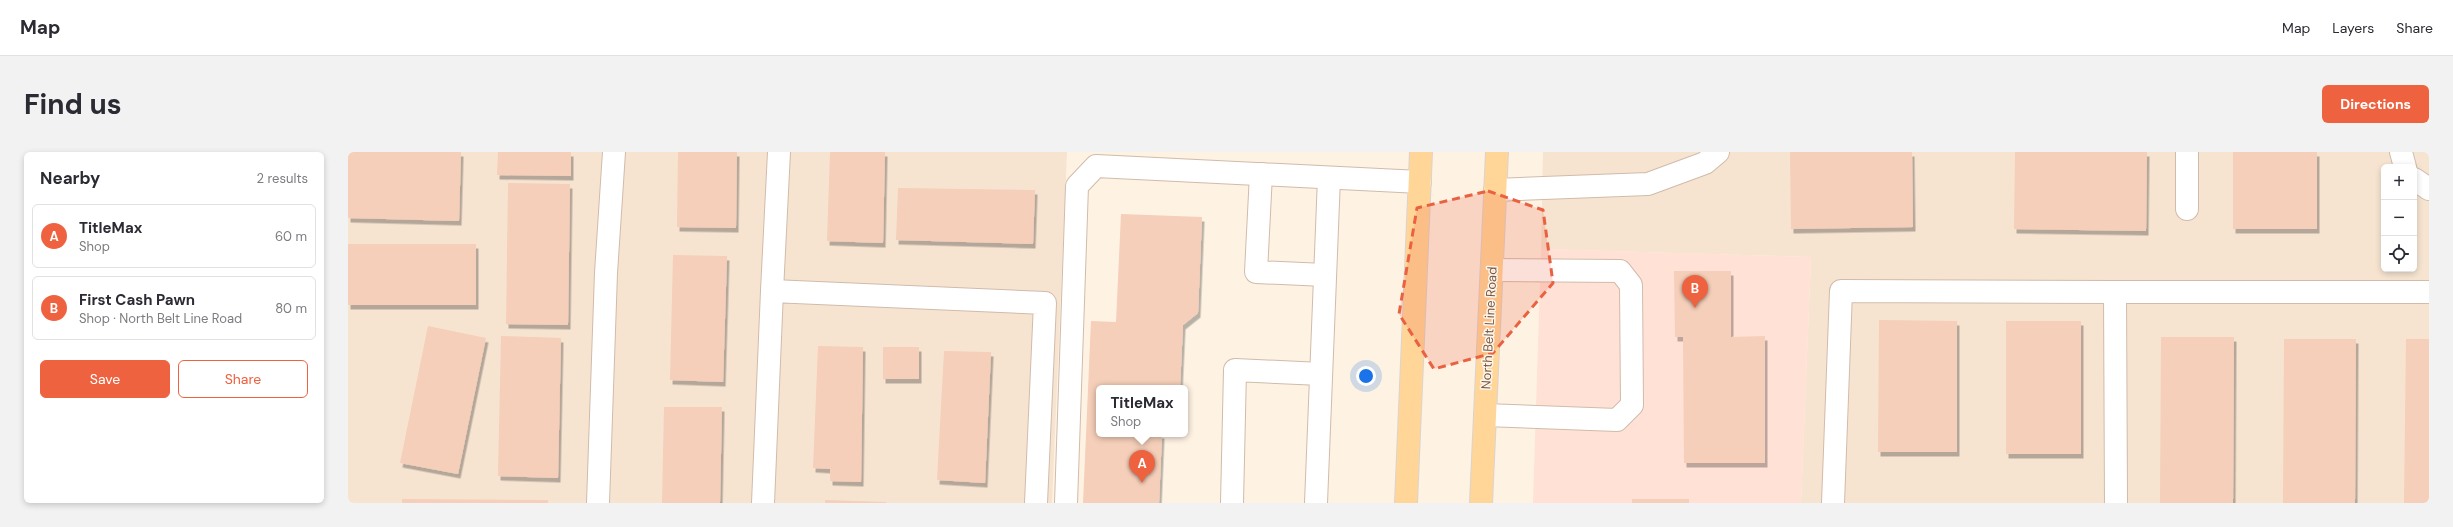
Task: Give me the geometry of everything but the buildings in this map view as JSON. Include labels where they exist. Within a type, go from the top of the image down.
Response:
[{"type":"main road","points":[[1406,503],[1421,152]]},
{"type":"main road","name":"North Belt Line Road","points":[[1481,503],[1497,152]]},
{"type":"lane","points":[[598,503],[606,273],[614,152]]},
{"type":"lane","points":[[763,503],[779,152]]},
{"type":"lane","points":[[1495,190],[1648,184],[1705,163],[1718,152]]},
{"type":"lane","points":[[2187,152],[2187,209]]},
{"type":"lane","points":[[2400,152],[2404,164]]},
{"type":"lane","points":[[1066,503],[1077,186],[1096,166],[1420,182]]},
{"type":"lane","points":[[1261,174],[1256,272],[1325,275]]},
{"type":"lane","points":[[1316,503],[1328,178]]},
{"type":"lane","points":[[2417,181],[2429,189]]},
{"type":"lane","points":[[1485,415],[1617,420],[1632,405],[1631,285],[1620,272],[1492,270]]},
{"type":"lane","points":[[772,291],[1045,303],[1036,503]]},
{"type":"lane","points":[[1833,503],[1841,291],[2429,292]]},
{"type":"lane","points":[[2115,292],[2116,503]]},
{"type":"lane","points":[[1232,503],[1235,370],[1321,374]]},
{"type":"highlighted area","points":[[1488,191],[1543,210],[1553,283],[1493,353],[1434,369],[1399,314],[1417,208]]},
{"type":"shaded area","points":[[348,152],[1067,152],[1052,503],[348,503]]},
{"type":"shaded area","points":[[1543,152],[2429,152],[2429,503],[1801,503],[1811,257],[1541,249]]},
{"type":"shaded area","points":[[1541,249],[1811,257],[1801,503],[1533,503]]},
{"type":"place","name":"First Cash Pawn","points":[[1695,308]]},
{"type":"place","name":"TitleMax","points":[[1142,483]]}]
